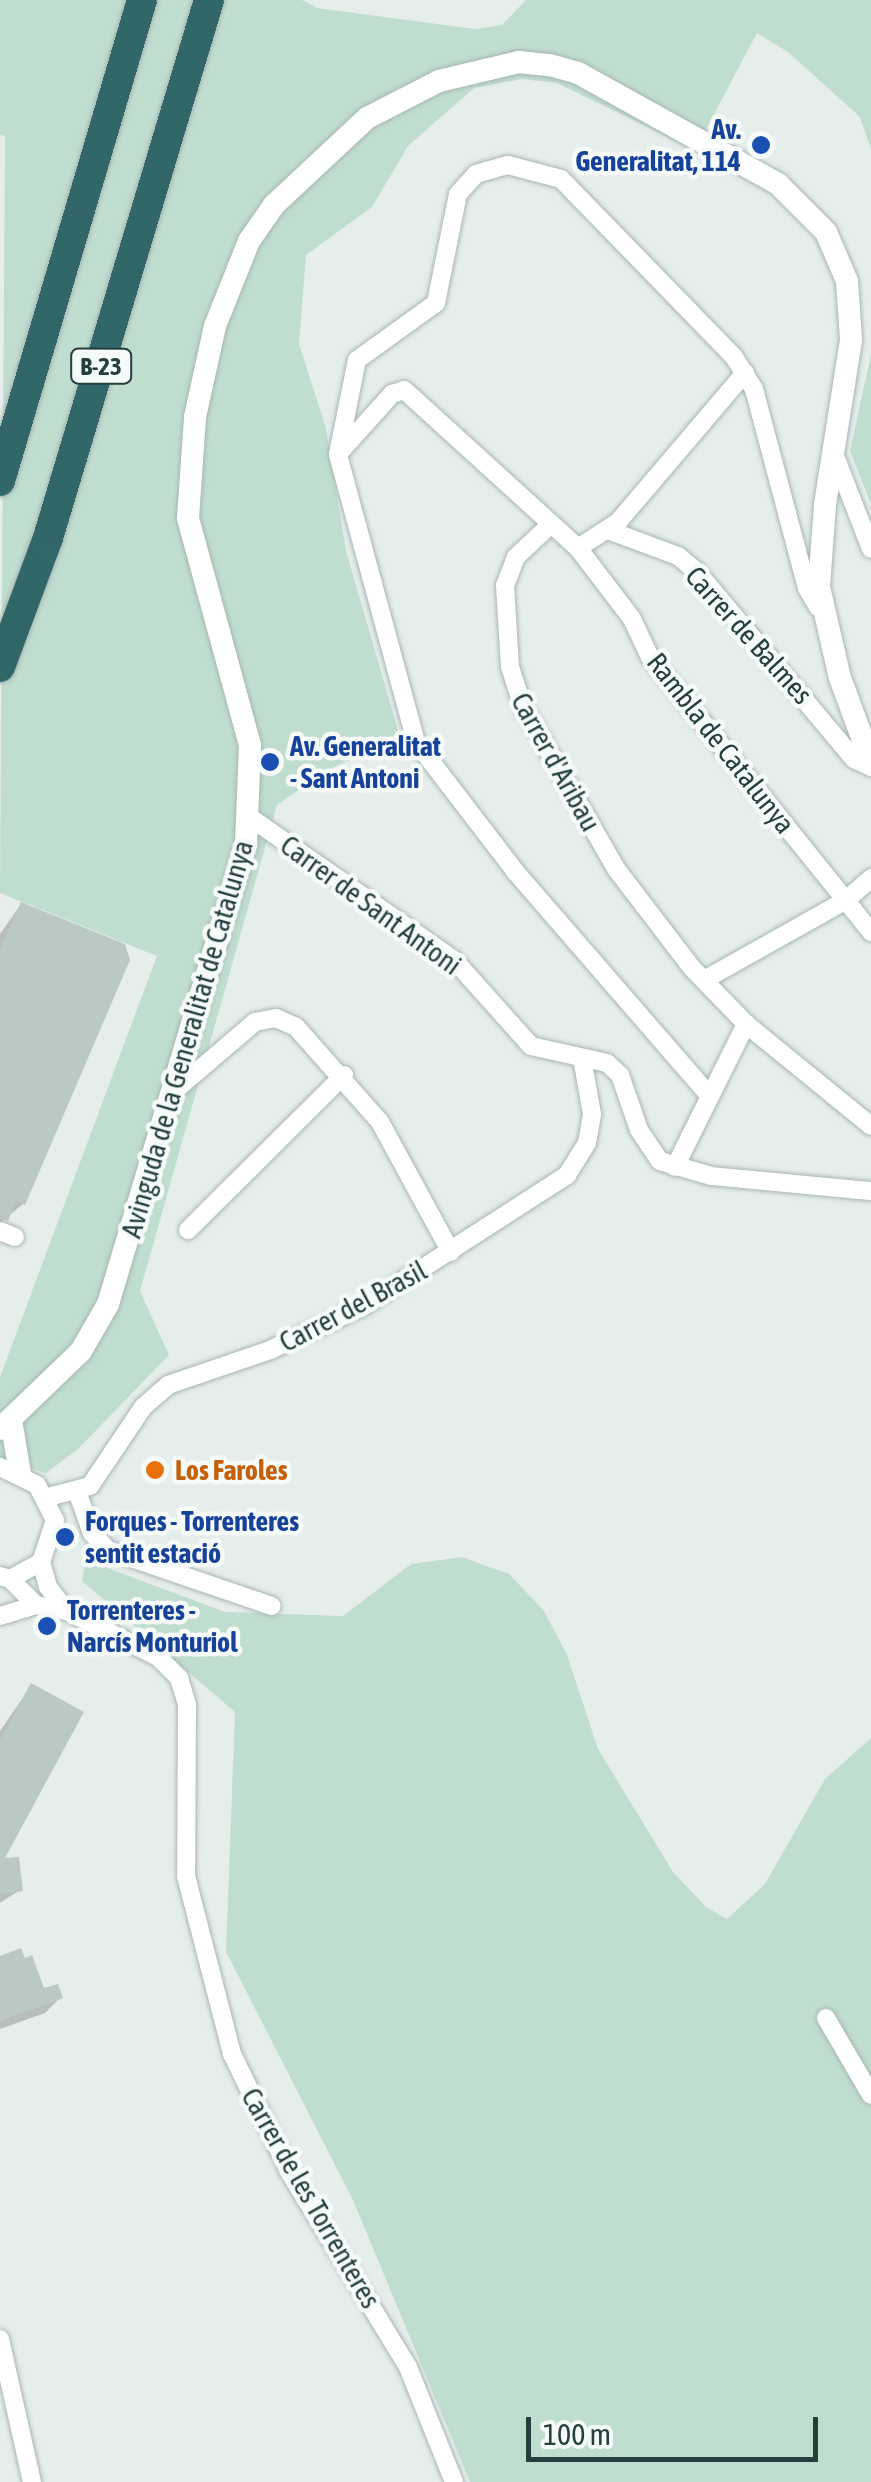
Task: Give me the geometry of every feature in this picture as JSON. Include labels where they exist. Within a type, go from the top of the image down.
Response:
[{"type":"highway","name":"B-23","points":[[0,481],[142,0]]},
{"type":"highway","name":"B-23","points":[[0,668],[48,538],[209,0]]},
{"type":"street","name":"Avinguda de la Generalitat de Catalunya","points":[[4,1419],[44,1388],[80,1351],[108,1304],[250,818],[248,734],[188,518],[195,417],[214,326],[249,241],[303,173],[367,118],[454,76],[519,62],[550,65],[618,93],[778,184],[826,232],[846,282],[851,340],[819,559],[824,616],[871,764]]},
{"type":"street","points":[[708,1094],[514,871],[416,742],[338,454],[357,360],[436,303],[458,194],[485,170],[530,167],[561,178],[745,373],[807,588],[824,616]]},
{"type":"street","points":[[338,454],[404,390],[549,526],[578,548],[608,530],[745,373]]},
{"type":"street","points":[[833,450],[871,549]]},
{"type":"street","name":"Carrer d'Aribau","points":[[549,526],[516,557],[505,585],[513,686],[617,870],[704,980],[746,1024],[871,1126]]},
{"type":"street","name":"Carrer de Balmes","points":[[608,530],[678,556],[698,573],[854,759],[871,764]]},
{"type":"street","name":"Rambla de Catalunya","points":[[578,548],[632,620],[650,657],[871,932]]},
{"type":"street","name":"Carrer de Sant Antoni","points":[[250,818],[455,960],[531,1046],[582,1058],[594,1056],[620,1075],[647,1147],[675,1167]]},
{"type":"street","points":[[704,980],[845,900],[871,878]]},
{"type":"street","points":[[172,1093],[255,1022],[276,1018],[296,1027],[344,1075],[416,1178],[451,1252]]},
{"type":"street","points":[[746,1024],[675,1167],[871,1191]]},
{"type":"street","name":"Carrer del Brasil","points":[[78,1494],[90,1486],[143,1406],[168,1385],[315,1332],[451,1252],[567,1176],[579,1159],[592,1114],[582,1058]]},
{"type":"street","points":[[188,1230],[344,1075]]},
{"type":"street","points":[[4,1419],[10,1470]]},
{"type":"street","points":[[0,1457],[10,1470],[48,1497],[78,1494],[92,1533],[108,1550],[272,1606]]},
{"type":"street","points":[[36,1605],[3,1581],[40,1562],[54,1533],[48,1497]]},
{"type":"street","points":[[40,1562],[48,1588],[67,1612]]},
{"type":"street","points":[[0,1616],[36,1605]]},
{"type":"street","name":"Carrer de les Torrenteres","points":[[36,1605],[67,1612],[158,1657],[184,1690],[186,1876],[226,2038],[265,2128],[408,2367],[454,2482]]},
{"type":"street","points":[[826,2018],[871,2095]]},
{"type":"street","points":[[0,2339],[32,2482]]},
{"type":"green space","points":[[0,0],[302,0],[317,8],[475,29],[502,25],[526,0],[871,0],[871,150],[860,117],[788,52],[757,33],[695,150],[557,83],[522,79],[474,88],[408,146],[372,207],[306,255],[299,344],[326,428],[346,551],[400,737],[326,771],[277,805],[140,1291],[169,1355],[78,1449],[46,1473],[0,1458],[0,1377],[157,956],[0,893],[5,136],[0,135]]},
{"type":"green space","points":[[871,354],[871,504],[850,451]]},
{"type":"green space","points":[[462,1557],[509,1574],[544,1611],[567,1655],[598,1749],[673,1872],[706,1907],[727,1919],[765,1884],[825,1779],[871,1738],[871,2482],[470,2482],[353,2200],[226,1952],[235,1712],[82,1581],[86,1560],[225,1612],[343,1616],[411,1564]]},
{"type":"building","points":[[21,902],[125,944],[130,960],[25,1205],[16,1201],[8,1221],[0,1219],[0,950]]},
{"type":"building","points":[[31,1683],[84,1712],[5,1858],[19,1857],[23,1891],[0,1894],[0,1740]]},
{"type":"building","points":[[21,1948],[25,1958],[32,1955],[44,1988],[58,1984],[63,1998],[0,2021],[0,1956]]},
{"type":"place","name":"Av. Generalitat, 114","points":[[761,145]]},
{"type":"place","name":"Av. Generalitat - Sant Antoni","points":[[270,762]]},
{"type":"place","name":"Los Faroles","points":[[155,1470]]},
{"type":"place","name":"Forques - Torrenteres sentit estació","points":[[65,1537]]},
{"type":"place","name":"Torrenteres - Narcís Monturiol","points":[[47,1626]]}]
